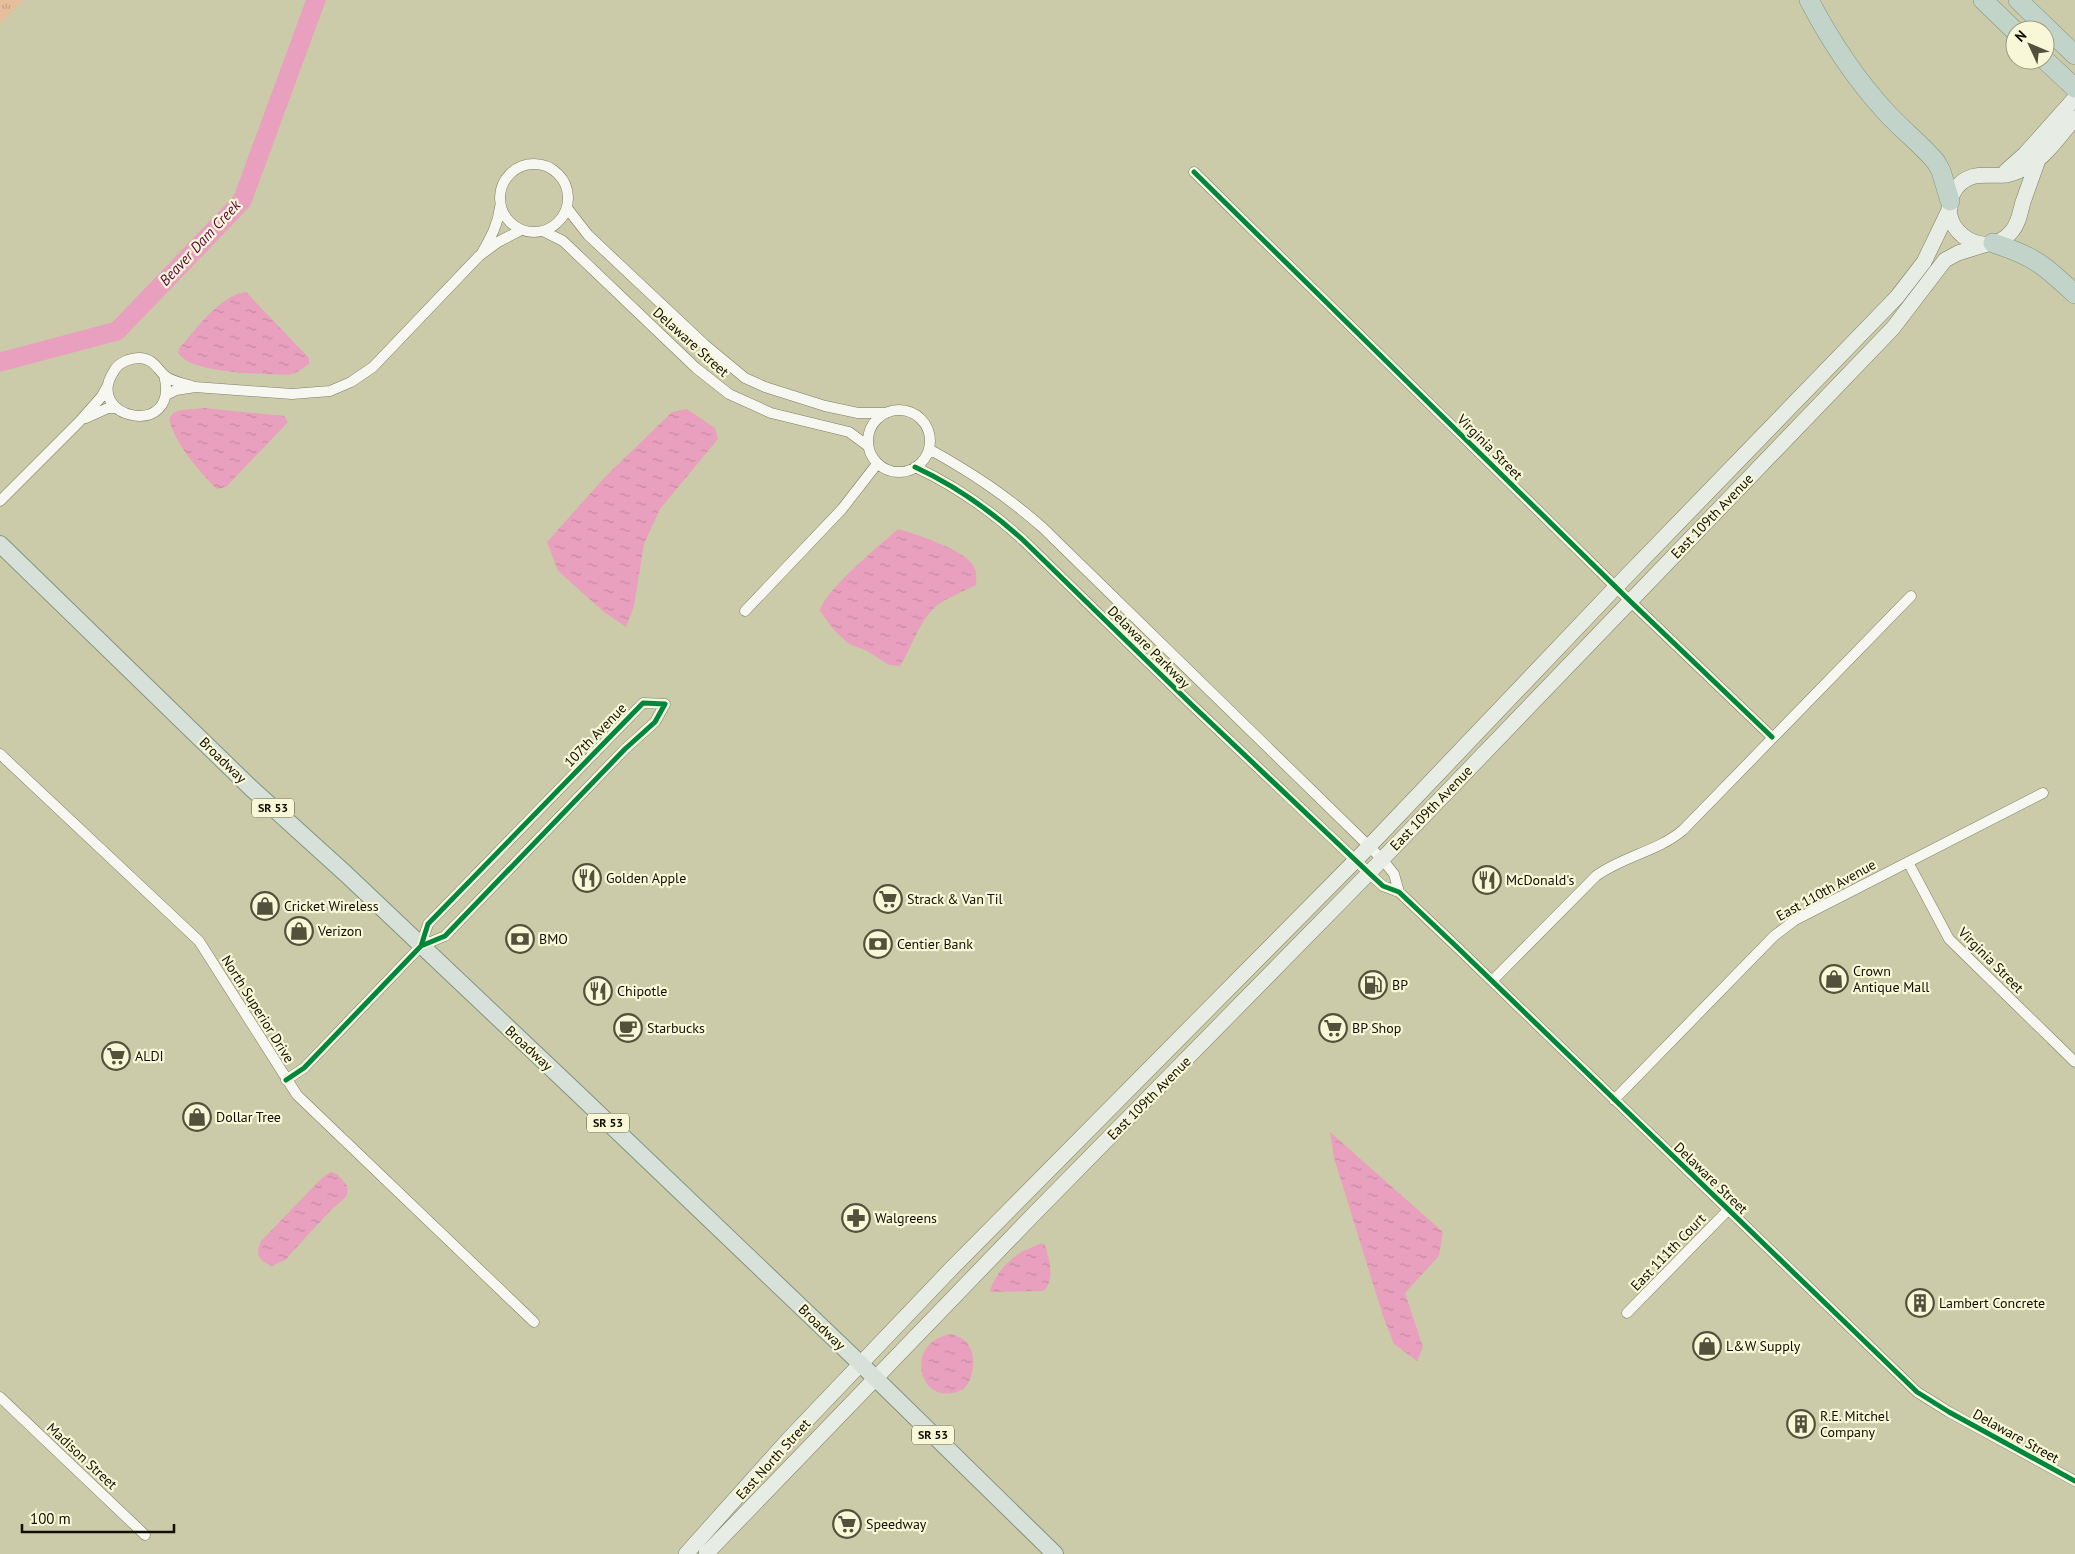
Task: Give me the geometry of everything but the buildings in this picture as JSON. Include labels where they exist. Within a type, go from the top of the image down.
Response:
[{"type":"highway","points":[[1809,0],[1841,56],[1863,85],[1885,111],[1936,162],[1942,175],[1950,205]]},
{"type":"highway","points":[[1983,0],[2005,21]]},
{"type":"highway","points":[[2018,0],[2075,55]]},
{"type":"highway","points":[[2055,69],[2071,84]]},
{"type":"highway","points":[[1990,243],[2019,251],[2036,260],[2075,294]]},
{"type":"main road","name":"East 109th Avenue","points":[[1993,174],[2004,172],[2018,161],[2075,98]]},
{"type":"main road","name":"East 109th Avenue","points":[[861,1365],[1024,1194],[1369,847],[1904,288],[1928,255],[1956,189],[1967,179],[1977,175],[2012,174],[2028,167],[2038,160],[2075,118]]},
{"type":"main road","name":"East 109th Avenue","points":[[876,1379],[1382,860],[1893,328],[1943,263],[1958,253],[2004,238],[2015,226],[2038,160]]},
{"type":"main road","points":[[1950,205],[1951,219],[1959,232],[1969,240],[1990,243]]},
{"type":"main road","name":"Broadway","points":[[0,544],[251,788],[422,946],[876,1379],[1055,1554]]},
{"type":"main road","name":"East North Street","points":[[686,1554],[788,1440],[861,1365]]},
{"type":"main road","name":"East North Street","points":[[706,1554],[876,1379]]},
{"type":"street","points":[[480,256],[492,236],[498,220],[501,205],[500,194],[504,184],[510,175],[519,168],[529,165],[540,165],[555,172],[565,185],[568,196],[567,208],[562,218],[554,226],[544,231],[532,232],[521,230],[508,219],[501,205]]},
{"type":"street","name":"Virginia Street","points":[[1194,172],[1631,602],[1772,737]]},
{"type":"street","name":"Delaware Street","points":[[567,208],[588,236],[704,344],[745,378],[765,387],[825,406],[858,413],[886,413]]},
{"type":"street","points":[[164,375],[195,387],[292,394],[330,391],[351,382],[373,368],[480,256],[498,242],[521,230]]},
{"type":"street","name":"Delaware Street","points":[[544,231],[563,241],[696,368],[729,394],[771,414],[849,432],[868,446]]},
{"type":"street","points":[[0,500],[80,421],[102,396],[110,376],[123,362],[132,358],[142,358],[151,361],[159,367],[167,385],[166,395],[162,404],[155,411],[137,417],[128,415],[117,408],[109,395],[108,385]]},
{"type":"street","points":[[166,395],[176,390],[195,387]]},
{"type":"street","points":[[80,421],[96,412],[108,408],[117,408]]},
{"type":"street","points":[[895,410],[914,414],[922,420],[927,429],[930,439],[929,449],[926,456],[915,468],[896,472],[878,464],[872,456],[868,446],[868,436],[871,427],[877,419],[886,413],[895,410]]},
{"type":"street","name":"Delaware Parkway","points":[[929,449],[976,475],[1042,527],[1369,847]]},
{"type":"street","points":[[745,610],[842,510],[878,464]]},
{"type":"street","name":"Delaware Parkway","points":[[915,468],[966,493],[999,518],[1277,787],[1356,860]]},
{"type":"street","points":[[1492,981],[1596,876],[1616,864],[1666,842],[1683,830],[1911,596]]},
{"type":"street","name":"107th Avenue","points":[[286,1080],[304,1068],[422,946],[445,936],[625,749],[655,722],[665,704],[644,703],[630,716],[428,924],[422,946]]},
{"type":"street","name":"North Superior Drive","points":[[0,754],[199,941],[286,1080],[302,1100],[534,1322]]},
{"type":"street","name":"East 110th Avenue","points":[[1614,1100],[1774,936],[1795,920],[2043,793]]},
{"type":"street","name":"Delaware Street","points":[[1369,847],[1394,874],[1399,892]]},
{"type":"street","name":"Delaware Street","points":[[1356,860],[1383,886],[1399,892],[1917,1392],[1949,1412],[2075,1481]]},
{"type":"street","name":"Virginia Street","points":[[1908,862],[1949,939],[2075,1062]]},
{"type":"street","name":"East 111th Court","points":[[1627,1313],[1728,1210]]},
{"type":"street","name":"Madison Street","points":[[0,1397],[145,1534]]},
{"type":"green space","points":[[0,0],[23,0],[0,24]]},
{"type":"water","points":[[246,292],[309,358],[309,364],[289,375],[229,372],[197,365],[186,360],[178,353],[179,349],[209,314],[227,299]]},
{"type":"water","points":[[205,408],[284,416],[288,422],[226,487],[217,489],[188,457],[176,438],[169,419],[173,413],[181,410]]},
{"type":"water","points":[[687,409],[715,428],[718,439],[660,509],[644,544],[634,606],[626,627],[604,612],[558,571],[547,542],[605,477],[672,412]]},
{"type":"water","points":[[898,529],[953,550],[971,562],[976,571],[976,585],[943,601],[928,614],[900,666],[889,665],[867,651],[849,644],[834,630],[820,611],[824,602],[842,580]]},
{"type":"water","points":[[1330,1132],[1443,1232],[1439,1256],[1405,1293],[1423,1347],[1417,1361],[1394,1344],[1383,1316],[1334,1158]]},
{"type":"water","points":[[331,1172],[337,1174],[346,1184],[348,1190],[346,1197],[329,1212],[285,1260],[272,1266],[264,1262],[258,1253],[261,1241],[323,1177]]},
{"type":"water","points":[[1042,1243],[1045,1245],[1050,1269],[1049,1281],[1043,1291],[990,1292],[994,1280],[1007,1263],[1023,1251]]},
{"type":"water","points":[[952,1334],[962,1338],[968,1344],[973,1356],[973,1368],[970,1380],[964,1389],[948,1394],[936,1391],[927,1384],[922,1373],[922,1361],[926,1349],[936,1339]]},
{"type":"waterway","name":"Beaver Dam Creek","points":[[0,362],[117,331],[242,201],[316,0]]},
{"type":"cycle path","points":[[1194,172],[1631,602],[1772,737]]},
{"type":"cycle path","points":[[915,467],[945,482],[972,499],[1023,540],[1192,705],[1369,873],[1383,886],[1399,892],[1460,950],[1917,1392],[1949,1412],[2075,1481]]},
{"type":"cycle path","points":[[286,1080],[304,1068],[421,946],[445,936],[625,749],[655,722],[665,704],[643,703],[428,924],[421,946]]},
{"type":"place","name":"Golden Apple","points":[[587,878]]},
{"type":"place","name":"McDonald's","points":[[1487,880]]},
{"type":"place","name":"Strack & Van Til","points":[[888,899]]},
{"type":"place","name":"Cricket Wireless","points":[[265,906]]},
{"type":"place","name":"Verizon","points":[[299,931]]},
{"type":"place","name":"BMO","points":[[520,939]]},
{"type":"place","name":"Centier Bank","points":[[878,944]]},
{"type":"place","name":"Crown Antique Mall","points":[[1834,979]]},
{"type":"place","name":"BP","points":[[1373,985]]},
{"type":"place","name":"Chipotle","points":[[598,991]]},
{"type":"place","name":"Starbucks","points":[[628,1028]]},
{"type":"place","name":"BP Shop","points":[[1333,1028]]},
{"type":"place","name":"ALDI","points":[[116,1056]]},
{"type":"place","name":"Dollar Tree","points":[[197,1117]]},
{"type":"place","name":"Walgreens","points":[[856,1218]]},
{"type":"place","name":"Lambert Concrete","points":[[1920,1303]]},
{"type":"place","name":"L&W Supply","points":[[1707,1346]]},
{"type":"place","name":"R.E. Mitchel Company","points":[[1801,1424]]},
{"type":"place","name":"Speedway","points":[[847,1524]]}]
